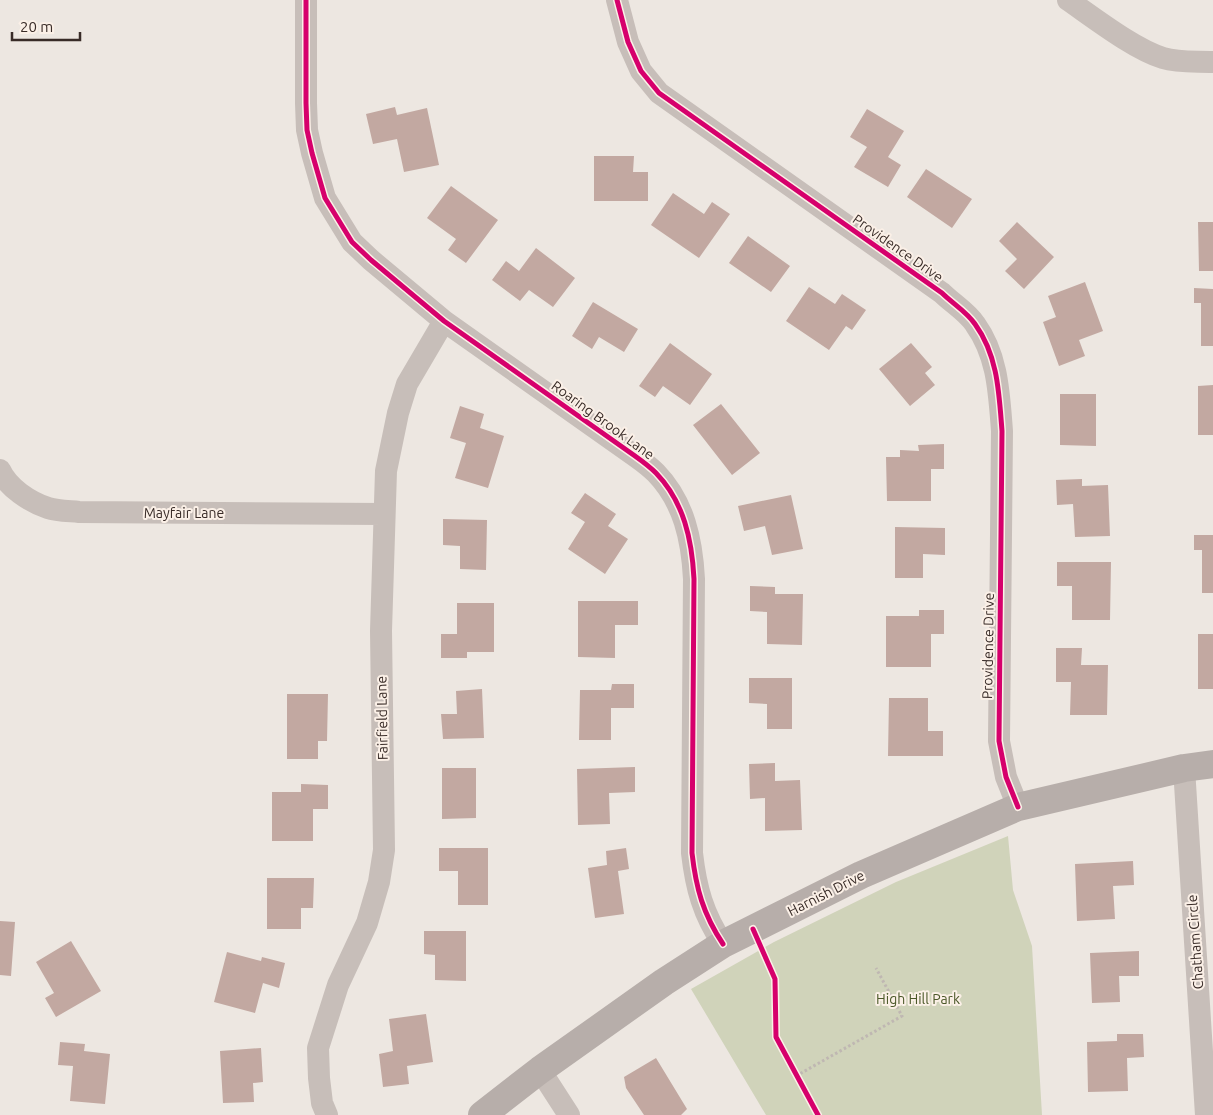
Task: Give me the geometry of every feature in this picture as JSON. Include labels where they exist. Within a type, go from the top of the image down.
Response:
[{"type":"street","name":"Roaring Brook Lane","points":[[306,0],[307,130],[325,198],[352,242],[370,260],[444,321],[635,456],[656,473],[670,490],[680,508],[686,523],[693,553],[694,579],[692,853],[694,876],[706,915],[723,944]]},
{"type":"street","name":"Providence Drive","points":[[617,0],[628,42],[641,71],[659,94],[942,293],[975,323],[988,347],[996,366],[1002,431],[999,740],[1006,777],[1018,807]]},
{"type":"street","points":[[1068,0],[1140,48],[1164,58],[1213,62]]},
{"type":"street","name":"Fairfield Lane","points":[[327,1115],[322,1103],[318,1048],[338,985],[367,923],[379,882],[384,850],[381,631],[386,471],[398,413],[407,384],[444,321]]},
{"type":"street","name":"Mayfair Lane","points":[[0,470],[3,477],[24,496],[48,508],[79,512],[384,514]]},
{"type":"street","name":"Harnish Drive","points":[[482,1115],[540,1070],[664,982],[723,944],[861,875],[1018,807],[1184,768],[1213,764]]},
{"type":"street","name":"Chatham Circle","points":[[1184,768],[1206,1115]]},
{"type":"street","points":[[540,1070],[570,1115]]},
{"type":"path","points":[[800,1084],[795,1075],[902,1016],[876,968]]},
{"type":"green space","name":"High Hill Park","points":[[1008,836],[1013,890],[1032,946],[1042,1115],[766,1115],[691,989],[774,942],[896,882]]},
{"type":"building","points":[[395,107],[397,115],[427,108],[439,165],[404,172],[397,139],[373,144],[366,114]]},
{"type":"building","points":[[867,109],[904,131],[888,157],[901,165],[888,187],[854,167],[867,147],[850,137]]},
{"type":"building","points":[[594,156],[634,156],[633,172],[648,172],[648,201],[594,201]]},
{"type":"building","points":[[926,169],[972,199],[952,228],[907,197]]},
{"type":"building","points":[[451,186],[498,220],[466,263],[448,250],[456,239],[427,218]]},
{"type":"building","points":[[673,193],[704,214],[712,202],[730,214],[699,258],[651,225]]},
{"type":"building","points":[[1017,222],[1054,257],[1024,289],[1005,271],[1017,259],[999,241]]},
{"type":"building","points":[[1198,222],[1213,222],[1213,271],[1199,271]]},
{"type":"building","points":[[748,236],[790,266],[771,292],[729,263]]},
{"type":"building","points":[[536,248],[575,278],[553,307],[529,290],[520,301],[492,280],[506,261],[519,271]]},
{"type":"building","points":[[1085,282],[1103,331],[1079,340],[1085,356],[1059,366],[1043,322],[1056,317],[1048,296]]},
{"type":"building","points":[[809,287],[835,304],[842,294],[866,310],[852,330],[846,326],[829,350],[786,321]]},
{"type":"building","points":[[1194,288],[1213,289],[1213,346],[1201,346],[1201,303],[1194,303]]},
{"type":"building","points":[[593,302],[638,329],[624,352],[599,337],[592,349],[572,336]]},
{"type":"building","points":[[670,343],[712,374],[690,405],[663,386],[655,397],[639,386]]},
{"type":"building","points":[[911,343],[932,367],[925,373],[935,385],[910,406],[879,369]]},
{"type":"building","points":[[1213,385],[1213,435],[1198,435],[1198,386]]},
{"type":"building","points":[[1060,394],[1096,394],[1096,446],[1060,445]]},
{"type":"building","points":[[721,404],[760,453],[732,475],[693,425]]},
{"type":"building","points":[[460,406],[484,414],[480,428],[504,436],[488,488],[455,478],[466,443],[450,438]]},
{"type":"building","points":[[944,444],[944,469],[931,469],[931,501],[887,501],[886,457],[900,457],[900,450],[919,451],[918,445]]},
{"type":"building","points":[[1082,479],[1082,486],[1108,485],[1110,536],[1075,537],[1073,504],[1057,505],[1056,480]]},
{"type":"building","points":[[585,493],[616,514],[608,526],[628,539],[605,574],[568,549],[585,522],[571,513]]},
{"type":"building","points":[[791,495],[803,549],[772,555],[765,526],[744,531],[738,506]]},
{"type":"building","points":[[443,519],[487,520],[486,570],[460,569],[460,546],[443,545]]},
{"type":"building","points":[[895,527],[945,528],[945,555],[923,554],[923,578],[895,578]]},
{"type":"building","points":[[1194,535],[1213,535],[1213,593],[1202,593],[1202,550],[1194,550]]},
{"type":"building","points":[[1057,562],[1111,562],[1110,620],[1072,620],[1072,586],[1057,586]]},
{"type":"building","points":[[750,586],[775,587],[775,594],[803,594],[802,645],[767,644],[767,612],[750,611]]},
{"type":"building","points":[[578,601],[638,601],[638,625],[615,625],[615,658],[578,657]]},
{"type":"building","points":[[457,603],[494,603],[494,652],[467,652],[467,658],[441,658],[441,634],[457,634]]},
{"type":"building","points":[[919,610],[944,610],[944,634],[931,634],[931,667],[886,667],[886,616],[919,616]]},
{"type":"building","points":[[1198,634],[1213,634],[1213,689],[1198,689]]},
{"type":"building","points":[[1056,648],[1082,648],[1081,665],[1108,665],[1107,715],[1070,715],[1071,682],[1056,682]]},
{"type":"building","points":[[749,678],[792,678],[792,729],[767,729],[767,704],[749,703]]},
{"type":"building","points":[[612,684],[634,684],[634,708],[611,708],[611,740],[579,740],[580,690],[611,690]]},
{"type":"building","points":[[482,689],[484,738],[443,739],[441,714],[457,714],[456,691]]},
{"type":"building","points":[[287,694],[328,694],[327,741],[318,741],[318,759],[287,759]]},
{"type":"building","points":[[889,698],[928,698],[928,731],[943,731],[943,756],[888,756]]},
{"type":"building","points":[[775,763],[775,781],[800,780],[802,830],[765,831],[765,798],[750,799],[749,764]]},
{"type":"building","points":[[635,767],[635,792],[609,793],[610,824],[578,825],[577,769]]},
{"type":"building","points":[[442,768],[476,768],[476,818],[442,819]]},
{"type":"building","points":[[301,784],[328,785],[328,809],[313,809],[313,841],[272,841],[272,792],[301,792]]},
{"type":"building","points":[[439,848],[488,848],[488,905],[458,905],[458,871],[439,871]]},
{"type":"building","points":[[626,848],[629,869],[618,871],[624,914],[595,918],[588,868],[607,865],[606,851]]},
{"type":"building","points":[[1133,861],[1134,885],[1113,886],[1115,919],[1077,921],[1075,864]]},
{"type":"building","points":[[267,878],[314,878],[313,908],[301,908],[301,929],[267,929]]},
{"type":"building","points":[[0,921],[15,922],[11,976],[0,975]]},
{"type":"building","points":[[424,931],[466,931],[466,981],[435,980],[435,955],[424,954]]},
{"type":"building","points":[[71,941],[101,991],[56,1017],[45,998],[54,993],[36,962]]},
{"type":"building","points":[[1139,951],[1139,976],[1119,976],[1120,1002],[1092,1003],[1090,953]]},
{"type":"building","points":[[227,952],[261,961],[262,957],[285,963],[279,988],[263,983],[255,1013],[214,1002]]},
{"type":"building","points":[[426,1014],[433,1062],[407,1066],[409,1084],[383,1087],[379,1054],[393,1051],[389,1019]]},
{"type":"building","points":[[1117,1034],[1143,1034],[1144,1057],[1127,1058],[1128,1091],[1088,1092],[1087,1042],[1117,1041]]},
{"type":"building","points":[[60,1042],[85,1044],[84,1051],[110,1054],[105,1104],[70,1101],[73,1066],[58,1065]]},
{"type":"building","points":[[261,1048],[263,1082],[253,1083],[254,1102],[223,1103],[220,1051]]},
{"type":"building","points":[[656,1058],[687,1109],[681,1115],[644,1115],[626,1088],[624,1077]]},
{"type":"cycle path","points":[[306,0],[307,130],[325,198],[352,242],[444,321],[649,466],[666,484],[680,509],[691,550],[694,579],[692,853],[701,900],[710,922],[723,944]]},
{"type":"cycle path","points":[[617,0],[628,42],[641,71],[659,93],[942,293],[968,316],[983,336],[989,349],[996,375],[1002,431],[999,741],[1006,777],[1018,807]]},
{"type":"cycle path","points":[[753,929],[775,979],[776,1037],[818,1115]]}]
